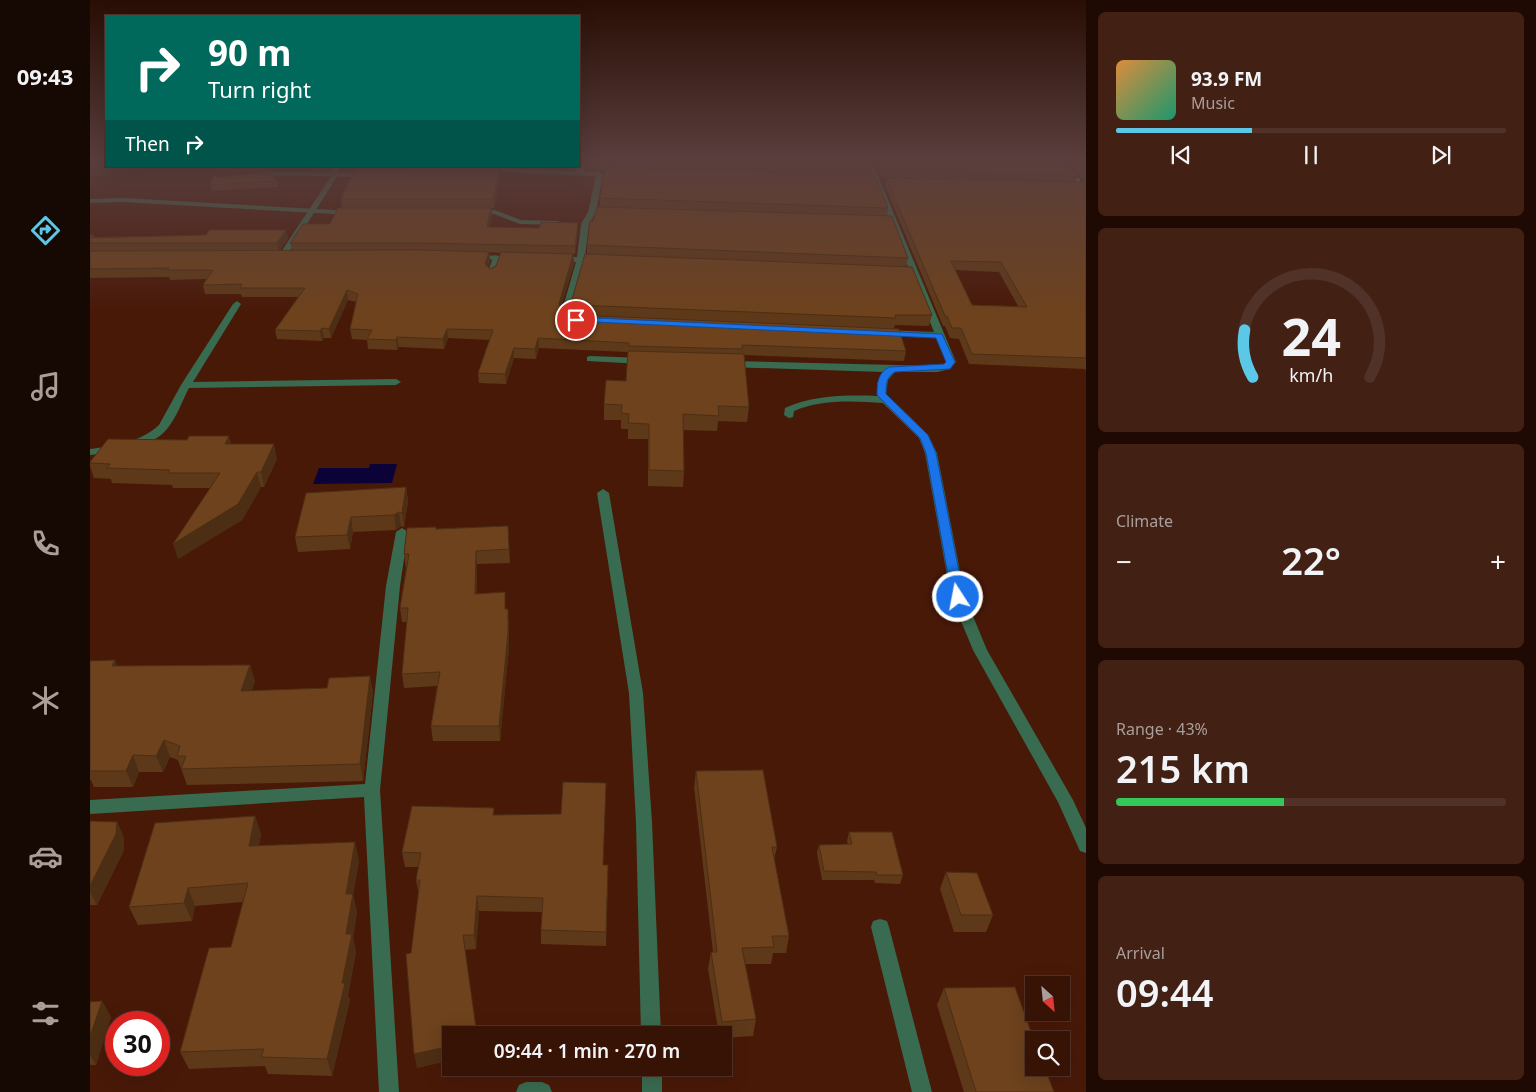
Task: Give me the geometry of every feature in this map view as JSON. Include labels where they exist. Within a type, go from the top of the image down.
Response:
[{"type":"street","points":[[278,210],[364,213]]},
{"type":"street","points":[[716,364],[893,369],[937,369],[947,367],[951,362],[889,210]]},
{"type":"street","points":[[467,213],[495,212],[520,222],[566,224]]},
{"type":"street","points":[[586,320],[568,318],[565,314],[581,259],[585,224],[592,212],[602,213]]},
{"type":"street","points":[[885,222],[895,222]]},
{"type":"street","points":[[576,224],[585,224]]},
{"type":"street","points":[[273,256],[293,256]]},
{"type":"street","points":[[468,256],[525,258]]},
{"type":"street","points":[[543,258],[610,261]]},
{"type":"street","points":[[904,272],[914,273]]},
{"type":"street","points":[[90,452],[109,450],[139,441],[162,429],[186,385],[237,304]]},
{"type":"street","points":[[870,332],[939,335]]},
{"type":"street","points":[[590,359],[658,362]]},
{"type":"street","points":[[893,369],[886,373],[882,382],[881,395],[924,437],[931,453],[958,597],[980,650],[1065,800],[1086,846]]},
{"type":"street","points":[[186,385],[396,382]]},
{"type":"street","points":[[790,415],[789,410],[792,408],[809,403],[863,399],[884,400]]},
{"type":"street","points":[[603,493],[636,693],[644,822],[650,1026]]},
{"type":"street","points":[[389,1092],[372,790],[393,586],[402,532]]},
{"type":"street","points":[[90,807],[372,790]]},
{"type":"street","points":[[880,928],[922,1092]]},
{"type":"street","points":[[652,1076],[652,1092]]},
{"type":"street","points":[[526,1092],[542,1092]]},
{"type":"lane","points":[[283,256],[310,212]]},
{"type":"lane","points":[[491,274],[497,257]]},
{"type":"shaded area","points":[[370,464],[397,464],[392,483],[313,484],[319,468],[369,468]]},
{"type":"building","points":[[337,210],[491,210],[487,227],[539,228],[541,222],[578,223],[575,246],[290,243],[303,224],[330,224]]},
{"type":"building","points":[[596,210],[694,210],[892,216],[908,258],[587,245],[590,221],[593,221]]},
{"type":"building","points":[[900,210],[1086,210],[1086,358],[972,354],[961,328],[952,328],[947,316],[945,316]],"holes":[[[951,261],[1001,262],[1027,307],[972,305]]]},
{"type":"building","points":[[209,230],[286,230],[277,243],[90,243],[90,235],[94,235],[91,238],[206,235]]},
{"type":"building","points":[[419,250],[489,252],[485,264],[490,269],[496,266],[501,252],[573,254],[559,304],[564,312],[576,315],[899,329],[906,351],[742,345],[742,349],[629,346],[629,343],[538,338],[535,349],[514,348],[505,374],[478,373],[493,330],[447,329],[443,339],[397,337],[396,340],[367,339],[372,330],[350,329],[358,294],[347,290],[329,329],[322,328],[320,331],[275,330],[305,288],[240,288],[242,284],[203,285],[213,270],[167,270],[169,268],[90,269],[90,251]]},
{"type":"building","points":[[585,254],[912,267],[932,315],[895,315],[896,318],[576,305],[571,303]]},
{"type":"building","points":[[628,351],[744,354],[749,407],[718,406],[719,416],[683,414],[684,471],[649,470],[649,424],[628,423],[629,414],[621,413],[622,405],[604,404],[606,380],[626,381]]},
{"type":"building","points":[[189,436],[229,436],[225,444],[274,444],[261,472],[257,472],[238,504],[173,544],[220,473],[168,473],[170,470],[107,468],[110,464],[90,462],[108,439],[187,440]]},
{"type":"building","points":[[406,487],[402,513],[351,517],[347,535],[295,537],[306,493]]},
{"type":"building","points":[[508,526],[509,549],[476,551],[475,594],[505,592],[505,609],[508,609],[508,633],[499,726],[431,726],[440,672],[402,674],[408,608],[400,608],[409,554],[404,554],[407,528],[436,527],[436,529]]},
{"type":"building","points":[[115,660],[112,666],[250,665],[241,691],[327,688],[329,678],[370,676],[360,764],[181,769],[186,756],[177,756],[180,746],[164,740],[156,756],[133,755],[126,771],[90,771],[90,661]]},
{"type":"building","points":[[763,770],[777,847],[772,847],[789,936],[772,936],[774,947],[742,948],[756,1019],[722,1022],[711,952],[717,952],[696,771]]},
{"type":"building","points":[[563,782],[606,783],[603,865],[608,865],[606,932],[541,930],[543,898],[477,896],[474,935],[463,935],[476,1026],[442,1026],[442,1048],[414,1054],[406,954],[411,953],[420,880],[416,880],[421,853],[402,852],[412,806],[494,808],[493,815],[561,814]]},
{"type":"building","points":[[255,816],[249,846],[355,842],[346,894],[353,894],[346,934],[352,934],[342,983],[345,983],[327,1059],[261,1057],[264,1049],[180,1052],[209,948],[231,947],[248,883],[188,888],[184,903],[129,907],[155,823]]},
{"type":"building","points":[[90,821],[117,822],[116,834],[90,886]]},
{"type":"building","points":[[849,832],[892,832],[903,875],[877,875],[876,872],[824,871],[819,845],[852,844]]},
{"type":"building","points":[[946,872],[977,873],[993,915],[961,915]]},
{"type":"building","points":[[1015,987],[1025,1015],[1025,1021],[1027,1021],[1031,1031],[1025,1031],[1025,1076],[1048,1076],[1054,1092],[976,1092],[944,988]]},
{"type":"building","points":[[102,1001],[90,1037],[90,1002]]},
{"type":"route","points":[[576,320],[939,335],[951,362],[947,367],[937,369],[893,369],[886,373],[882,382],[881,395],[924,437],[931,453],[958,597]]}]
